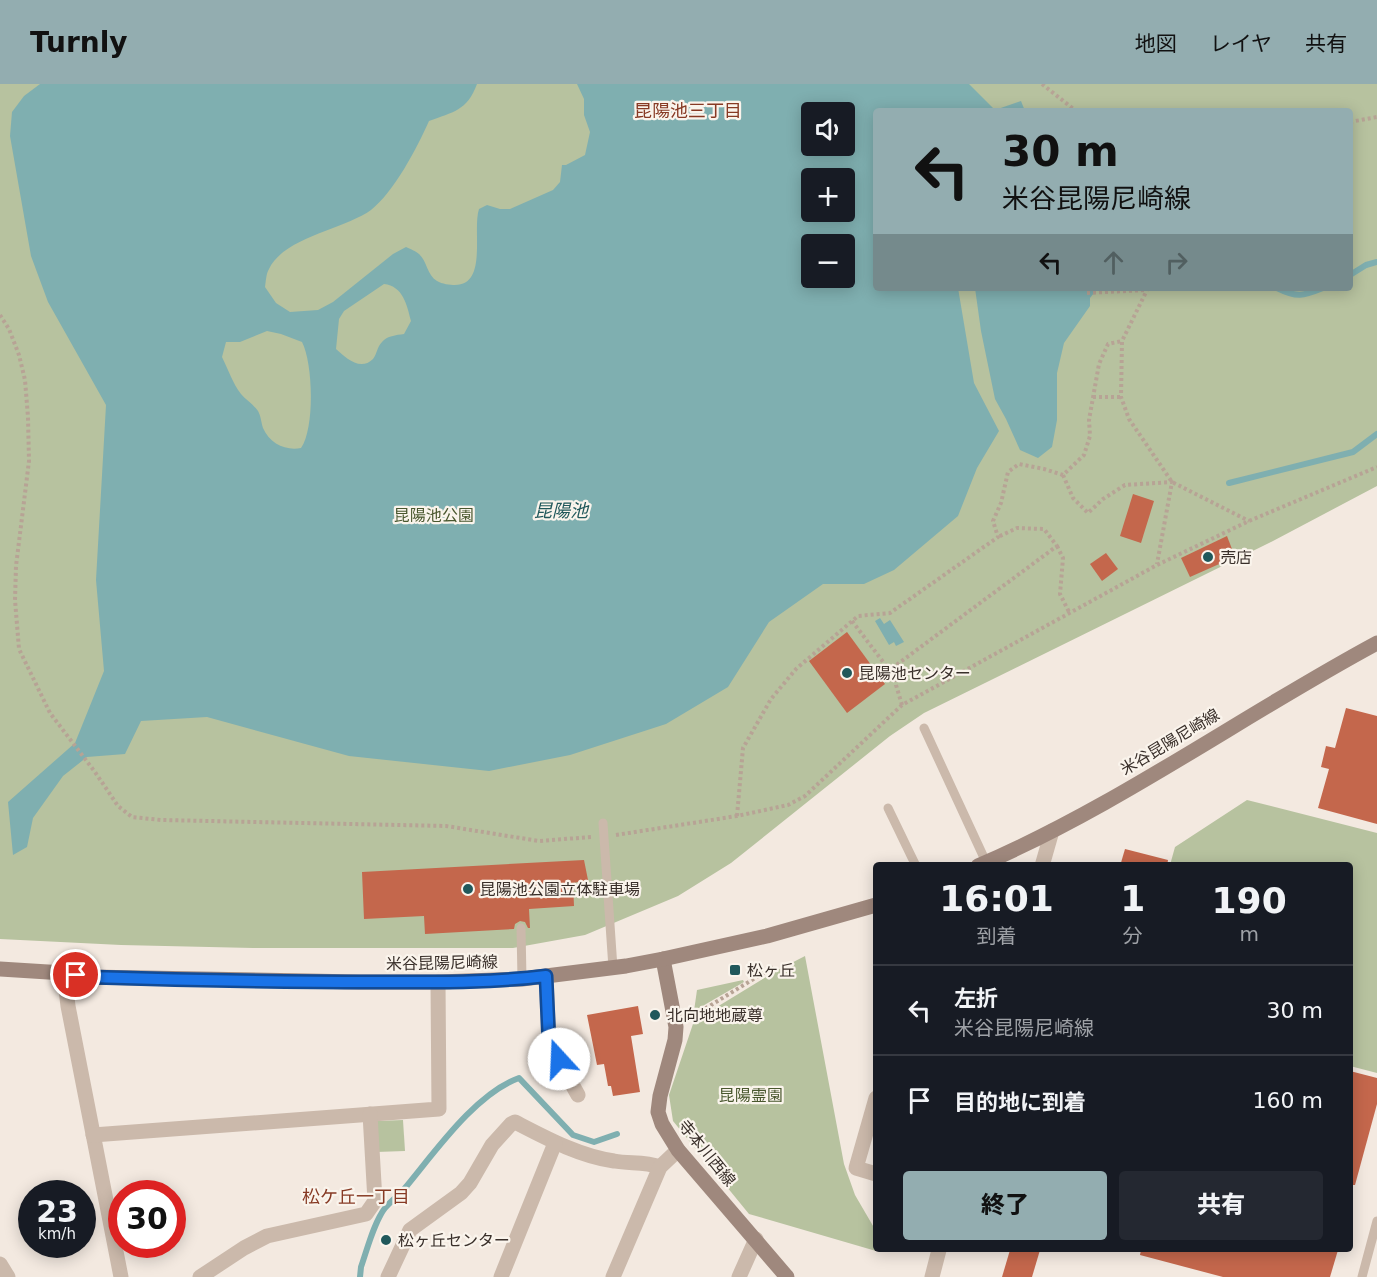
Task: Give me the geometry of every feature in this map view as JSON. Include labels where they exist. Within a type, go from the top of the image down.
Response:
[{"type":"main road","name":"米谷昆陽尼崎線","points":[[986,862],[1052,831],[1123,792],[1377,643]]},
{"type":"main road","name":"米谷昆陽尼崎線","points":[[0,969],[89,977],[219,980],[438,982],[522,979],[613,968],[663,959],[742,942],[873,906]]},
{"type":"main road","name":"寺本川西線","points":[[663,959],[676,1027],[675,1040],[660,1096],[658,1112],[662,1124],[678,1150],[787,1277]]},
{"type":"street","points":[[1043,862],[1052,831]]},
{"type":"street","points":[[64,973],[68,1006],[121,1277]]},
{"type":"street","points":[[546,976],[549,1043],[578,1095]]},
{"type":"street","points":[[93,1135],[439,1109],[438,982]]},
{"type":"street","points":[[542,1068],[559,1059]]},
{"type":"street","points":[[873,1108],[856,1168],[873,1173]]},
{"type":"street","points":[[200,1277],[267,1236],[366,1214],[375,1201],[370,1114]]},
{"type":"street","points":[[388,1277],[410,1230],[461,1193],[470,1183],[492,1145],[515,1122],[555,1143],[589,1155],[614,1161],[648,1163],[660,1167]]},
{"type":"street","points":[[501,1277],[555,1143]]},
{"type":"street","points":[[613,1277],[660,1167],[678,1150]]},
{"type":"street","points":[[739,1277],[756,1239]]},
{"type":"street","points":[[932,1277],[938,1252]]},
{"type":"street","points":[[0,1264],[8,1277]]},
{"type":"lane","points":[[924,728],[981,862]]},
{"type":"lane","points":[[888,808],[914,862]]},
{"type":"lane","points":[[603,823],[613,968]]},
{"type":"lane","points":[[521,928],[522,979]]},
{"type":"lane","points":[[1362,1277],[1377,1221]]},
{"type":"path","points":[[1042,84],[1072,108]]},
{"type":"path","points":[[1353,121],[1377,117]]},
{"type":"path","points":[[1086,291],[1086,293],[1123,291]]},
{"type":"path","points":[[1146,291],[1122,341],[1121,397],[1129,419],[1172,482],[1249,521]]},
{"type":"path","points":[[0,315],[9,329],[19,355],[25,380],[28,417],[29,461],[16,566],[15,600],[19,649],[50,713],[118,806],[132,817],[162,820],[446,826],[539,841],[604,837],[737,816],[788,805],[805,796],[902,705],[1157,565],[1249,521],[1377,467]]},
{"type":"path","points":[[1063,475],[1084,455],[1090,436],[1089,420],[1099,364],[1108,344],[1122,341]]},
{"type":"path","points":[[1094,398],[1121,397]]},
{"type":"path","points":[[998,537],[993,521],[1001,504],[1008,472],[1019,464],[1063,475],[1073,498],[1088,513],[1103,499],[1125,485],[1172,482]]},
{"type":"path","points":[[1157,565],[1172,482]]},
{"type":"path","points":[[737,816],[743,748],[771,699],[796,669],[858,616],[890,613],[998,537],[1017,528],[1044,529],[1057,546],[1063,558],[1060,594],[1070,612]]},
{"type":"path","points":[[902,705],[896,685],[895,666],[1057,546]]},
{"type":"path","points":[[852,621],[887,667],[896,672]]},
{"type":"path","points":[[689,1018],[773,967]]},
{"type":"green space","name":"昆陽池公園","points":[[0,84],[1377,84],[1377,486],[1273,541],[924,713],[890,736],[731,863],[678,896],[585,935],[513,948],[253,948],[0,939]]},
{"type":"green space","points":[[1247,800],[1377,833],[1377,1073],[1353,1067],[1353,862],[1171,862],[1175,847]]},
{"type":"green space","name":"昆陽霊園","points":[[805,956],[844,1164],[855,1195],[873,1226],[873,1250],[749,1214],[673,1121],[669,1095],[694,1021],[774,972]]},
{"type":"green space","points":[[743,980],[744,982],[694,1011],[697,990]]},
{"type":"green space","points":[[403,1120],[405,1151],[376,1152],[377,1121]]},
{"type":"water","name":"昆陽池","points":[[40,84],[477,84],[464,105],[429,121],[396,181],[371,210],[360,217],[301,241],[277,258],[268,271],[265,287],[276,303],[290,312],[318,310],[333,302],[393,254],[406,247],[419,254],[437,281],[453,285],[465,283],[472,276],[475,266],[479,209],[487,205],[510,209],[553,190],[560,182],[562,165],[585,155],[590,132],[584,115],[584,99],[577,84],[969,84],[993,108],[873,108],[873,291],[959,291],[974,383],[999,431],[977,468],[958,516],[894,570],[864,584],[823,584],[769,622],[728,687],[666,724],[570,755],[489,771],[349,756],[207,717],[141,721],[125,754],[87,757],[63,776],[33,818],[27,847],[13,855],[8,802],[75,743],[104,671],[96,580],[106,405],[48,302],[31,256],[10,136],[12,112],[24,96]],"holes":[[[384,284],[400,292],[411,321],[404,334],[384,340],[373,359],[368,363],[358,364],[336,349],[339,319],[344,311]],[[267,331],[302,342],[306,352],[311,395],[309,426],[301,448],[284,447],[274,442],[266,434],[258,411],[238,390],[222,357],[226,342],[240,342]]]},
{"type":"water","name":"昆陽池","points":[[1021,101],[1024,108],[1001,108]]},
{"type":"water","points":[[975,291],[1096,291],[1090,298],[1090,306],[1064,343],[1057,373],[1057,420],[1052,447],[1038,458],[1020,450],[995,399]]},
{"type":"water","points":[[880,618],[884,624],[890,620],[904,642],[896,646],[894,642],[889,645],[875,621]]},
{"type":"building","points":[[1133,494],[1154,501],[1141,543],[1120,536]]},
{"type":"building","name":"売店","points":[[1227,536],[1235,557],[1190,577],[1181,558]]},
{"type":"building","points":[[1106,553],[1118,569],[1102,581],[1090,564]]},
{"type":"building","name":"昆陽池センター","points":[[847,632],[885,684],[847,713],[809,661]]},
{"type":"building","points":[[1346,708],[1377,716],[1377,824],[1318,808],[1329,769],[1321,767],[1326,746],[1335,748]]},
{"type":"building","points":[[1125,849],[1168,860],[1168,862],[1121,862]]},
{"type":"building","name":"昆陽池公園立体駐車場","points":[[584,860],[588,880],[573,883],[574,906],[529,909],[530,928],[525,922],[520,921],[515,924],[514,929],[425,934],[424,916],[364,919],[362,872]]},
{"type":"building","points":[[638,1006],[643,1034],[631,1036],[640,1092],[613,1096],[611,1086],[608,1086],[604,1064],[597,1065],[587,1015]]},
{"type":"building","points":[[1353,1072],[1377,1078],[1377,1104],[1355,1185],[1353,1185]]},
{"type":"building","points":[[1009,1252],[1039,1252],[1032,1277],[1002,1277]]},
{"type":"building","points":[[1141,1252],[1337,1252],[1330,1277],[1223,1277],[1140,1255]]},
{"type":"waterway","points":[[1353,273],[1366,265],[1377,262]]},
{"type":"waterway","points":[[1285,291],[1300,295],[1315,291]]},
{"type":"waterway","points":[[1229,483],[1353,452],[1377,434]]},
{"type":"waterway","points":[[360,1277],[371,1236],[385,1208],[472,1110],[503,1086],[519,1078],[573,1135],[594,1142],[617,1134]]},
{"type":"place","name":"売店","points":[[1208,557]]},
{"type":"place","name":"昆陽池センター","points":[[847,673]]},
{"type":"place","name":"昆陽池公園立体駐車場","points":[[468,889]]},
{"type":"place","name":"松ヶ丘","points":[[735,970]]},
{"type":"place","name":"北向地地蔵尊","points":[[655,1015]]},
{"type":"place","name":"松ヶ丘センター","points":[[386,1240]]},
{"type":"district","name":"昆陽池三丁目","points":[[688,110]]},
{"type":"district","name":"松ケ丘一丁目","points":[[356,1196]]},
{"type":"route","points":[[76,975],[278,982],[438,982],[546,976],[549,1043],[559,1059]]}]
